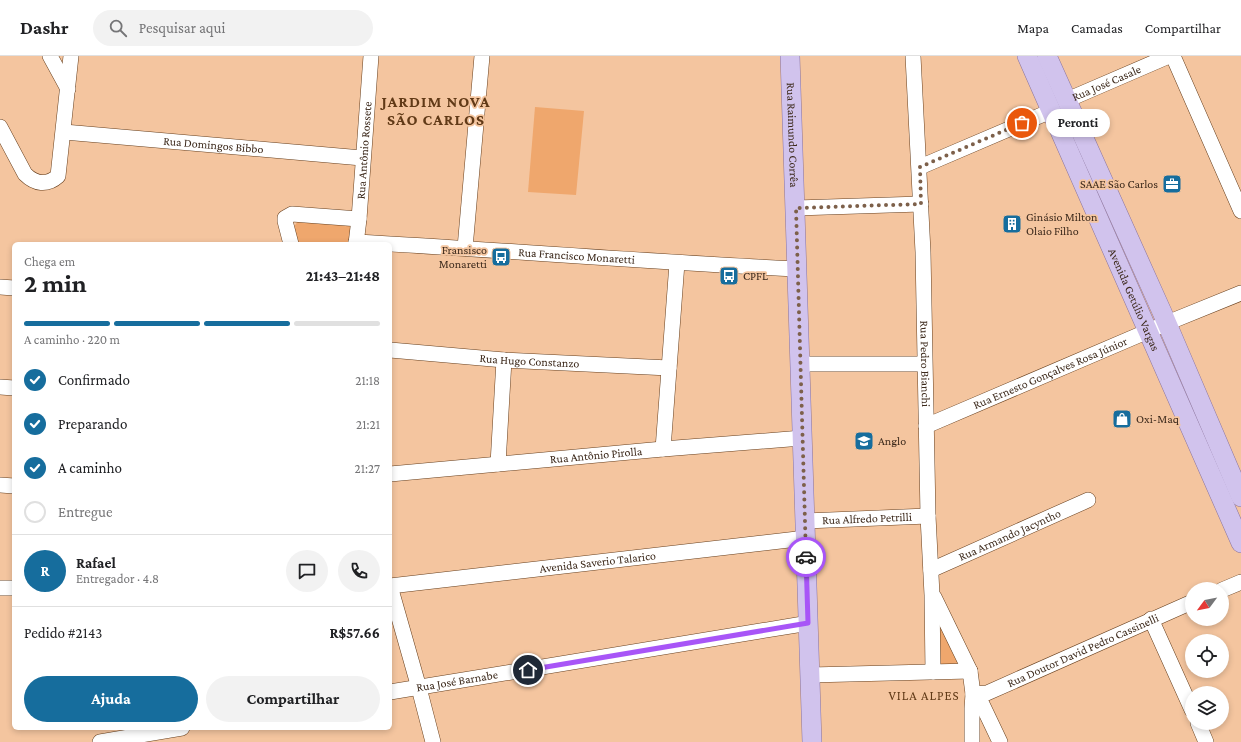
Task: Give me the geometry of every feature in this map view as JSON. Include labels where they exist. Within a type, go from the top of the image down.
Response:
[{"type":"main road","name":"Rua Raimundo Corrêa","points":[[790,56],[812,742]]},
{"type":"main road","name":"Avenida Getúlio Vargas","points":[[1027,56],[1241,543]]},
{"type":"main road","name":"Avenida Getúlio Vargas","points":[[1047,56],[1167,323],[1241,497]]},
{"type":"street","points":[[50,56],[68,89]]},
{"type":"street","points":[[0,127],[25,174],[32,180],[40,183],[50,182],[58,176],[64,132],[71,56]]},
{"type":"street","name":"Rua Antônio Rossete","points":[[356,242],[371,56]]},
{"type":"street","points":[[465,248],[482,56]]},
{"type":"street","name":"Rua Pedro Bianchi","points":[[913,56],[920,167],[923,252],[924,364],[928,516],[932,595],[933,672]]},
{"type":"street","name":"Rua José Casale","points":[[1067,100],[1169,56]]},
{"type":"street","points":[[1173,56],[1241,211]]},
{"type":"street","points":[[920,167],[1051,111]]},
{"type":"street","name":"Rua Domingos Bibbo","points":[[64,132],[362,158]]},
{"type":"street","points":[[796,208],[921,204]]},
{"type":"street","points":[[290,242],[285,218],[292,214],[359,219]]},
{"type":"street","name":"Rua Francisco Monaretti","points":[[392,245],[465,248],[677,263],[797,269]]},
{"type":"street","points":[[663,448],[677,263]]},
{"type":"street","points":[[0,287],[12,288]]},
{"type":"street","name":"Rua Ernesto Gonçalves Rosa Júnior","points":[[926,426],[1241,293]]},
{"type":"street","name":"Rua Hugo Constanzo","points":[[392,350],[504,360],[669,368]]},
{"type":"street","points":[[498,464],[504,360]]},
{"type":"street","points":[[801,364],[924,364]]},
{"type":"street","points":[[0,387],[12,388]]},
{"type":"street","name":"Rua Antônio Pirolla","points":[[392,474],[663,448],[802,438]]},
{"type":"street","points":[[0,485],[12,486]]},
{"type":"street","name":"Rua Armando Jacyntho","points":[[931,570],[1088,500]]},
{"type":"street","name":"Rua Alfredo Petrilli","points":[[806,530],[928,516]]},
{"type":"street","name":"Avenida Saverio Talarico","points":[[392,586],[806,530]]},
{"type":"street","points":[[1229,587],[1241,582]]},
{"type":"street","points":[[0,588],[12,588]]},
{"type":"street","points":[[932,595],[970,671],[973,694],[972,742]]},
{"type":"street","points":[[392,600],[419,688],[433,742]]},
{"type":"street","name":"Rua Doutor David Pedro Cassinelli","points":[[973,694],[987,693],[1185,605]]},
{"type":"street","points":[[1151,619],[1185,694]]},
{"type":"street","name":"Rua José Barnabe","points":[[392,692],[808,623]]},
{"type":"street","points":[[810,675],[970,671]]},
{"type":"street","points":[[973,694],[980,700],[1000,742]]},
{"type":"street","points":[[100,742],[170,730]]},
{"type":"street","points":[[1201,730],[1206,742]]},
{"type":"shaded area","points":[[535,107],[584,111],[576,195],[528,192]]},
{"type":"shaded area","points":[[298,221],[347,221],[353,228],[350,242],[296,242],[293,228]]},
{"type":"shaded area","points":[[940,622],[959,661],[958,664],[940,667],[938,624]]},
{"type":"way so far","points":[[806,557],[796,208],[921,204],[920,167],[1022,123]]},
{"type":"place","name":"Peronti","points":[[1022,123]]},
{"type":"place","name":"SAAE São Carlos","points":[[1172,184]]},
{"type":"place","name":"Ginásio Milton Olaio Filho","points":[[1012,224]]},
{"type":"place","name":"Fransisco Monaretti","points":[[501,257]]},
{"type":"place","name":"CPFL","points":[[729,276]]},
{"type":"place","name":"Oxi-Maq","points":[[1122,419]]},
{"type":"place","name":"Anglo","points":[[864,441]]},
{"type":"district","name":"JARDIM NOVA SÃO CARLOS","points":[[436,110]]},
{"type":"district","name":"VILA ALPES","points":[[924,695]]},
{"type":"route","points":[[528,670],[808,623],[806,557]]}]
